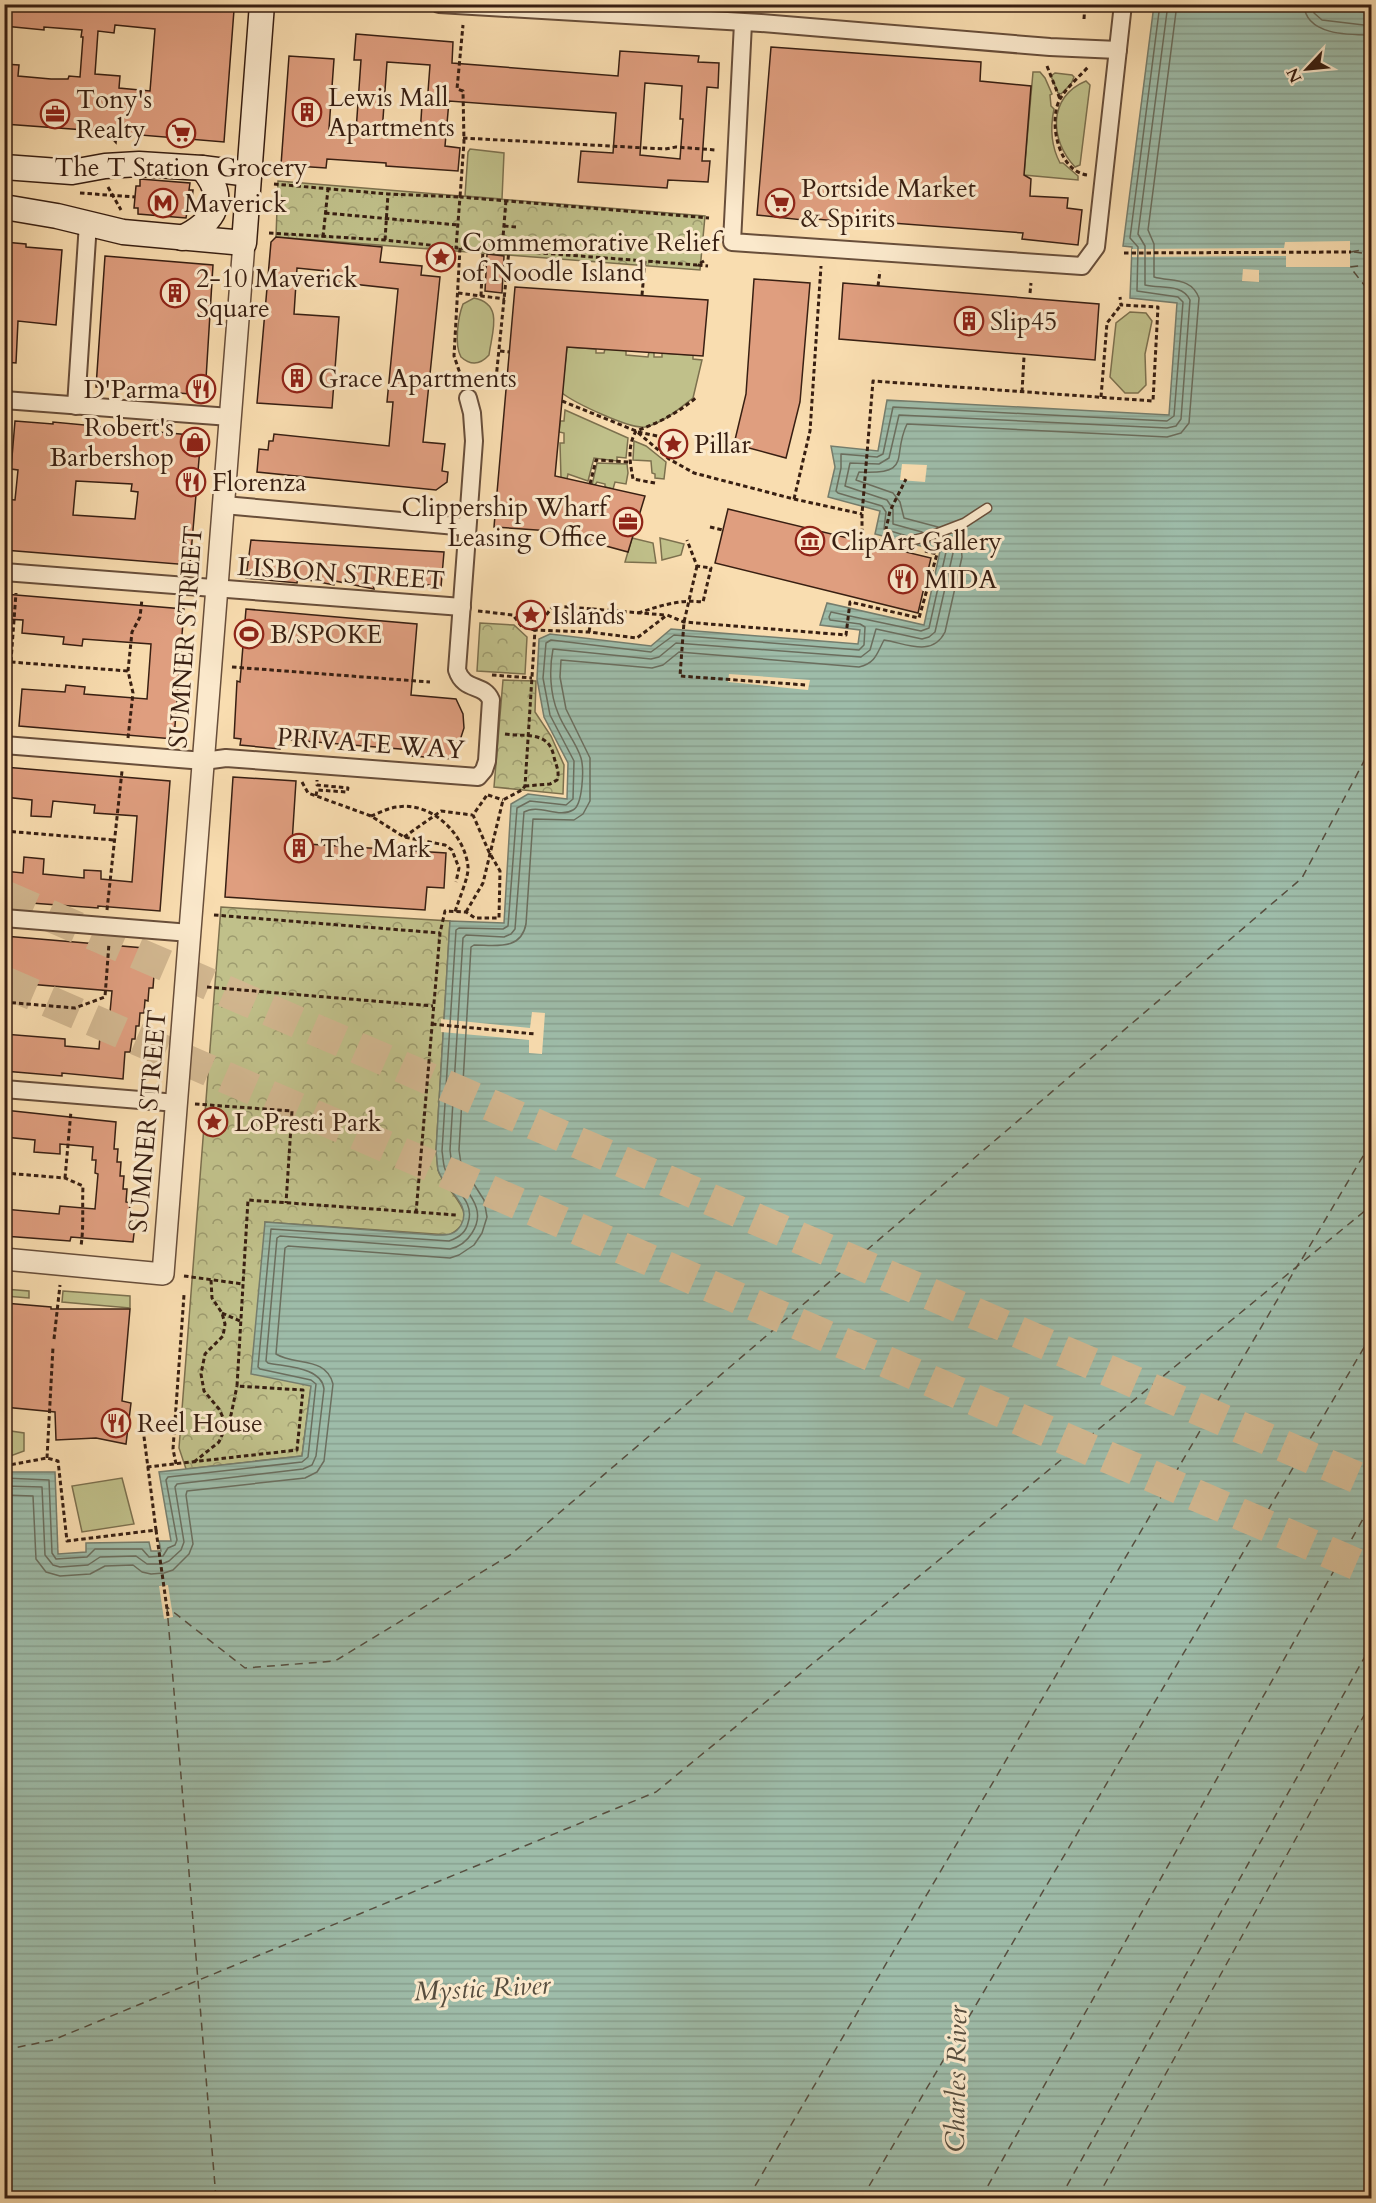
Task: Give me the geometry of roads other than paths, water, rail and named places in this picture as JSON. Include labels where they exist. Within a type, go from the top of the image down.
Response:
[{"type":"main road","name":"SUMNER STREET","points":[[244,243],[262,4]]},
{"type":"main road","points":[[4,167],[72,172],[122,164],[202,168],[249,174]]},
{"type":"main road","points":[[182,238],[208,222],[215,209],[217,196],[214,186],[202,168]]},
{"type":"main road","points":[[4,207],[32,211],[123,232],[244,243]]},
{"type":"street","points":[[439,4],[743,22],[1050,47],[1118,50]]},
{"type":"street","points":[[743,22],[732,242],[1082,266],[1096,247],[1123,4]]},
{"type":"street","points":[[76,406],[88,223]]},
{"type":"street","name":"SUMNER STREET","points":[[4,1259],[174,1275],[177,1103],[244,243]]},
{"type":"street","points":[[468,398],[474,435],[467,527],[470,609]]},
{"type":"street","points":[[4,400],[230,417]]},
{"type":"street","points":[[224,505],[467,527]]},
{"type":"street","name":"LISBON STREET","points":[[4,573],[470,609]]},
{"type":"street","name":"PRIVATE WAY","points":[[204,761],[226,758],[478,777],[487,761],[491,700],[489,694],[483,690],[464,683],[457,670],[470,609]]},
{"type":"street","points":[[5,737],[204,761]]},
{"type":"street","points":[[4,918],[190,933]]},
{"type":"street","points":[[4,1089],[177,1103]]},
{"type":"lane","points":[[897,544],[930,536],[964,523],[987,508]]},
{"type":"water","points":[[1304,4],[1371,13],[1371,2198],[5,2198],[5,1472],[55,1472],[58,1554],[86,1552],[86,1543],[149,1542],[151,1551],[161,1551],[159,1541],[171,1541],[159,1472],[302,1456],[311,1386],[251,1374],[265,1222],[436,1235],[453,1233],[461,1225],[464,1217],[461,1203],[441,1177],[436,1151],[450,921],[504,923],[511,804],[528,794],[567,799],[568,763],[544,717],[537,679],[539,639],[550,634],[651,646],[671,629],[858,644],[860,630],[820,625],[827,603],[924,625],[940,551],[875,534],[880,511],[828,497],[835,467],[831,446],[878,451],[887,400],[1169,415],[1177,303],[1130,298],[1132,247],[1123,246],[1154,5]]},
{"type":"tunnel","points":[[4,896],[1372,1484]]},
{"type":"tunnel","points":[[4,982],[1372,1571]]},
{"type":"place","name":"Lewis Mall Apartments","points":[[307,112]]},
{"type":"place","name":"Tony's Realty","points":[[55,114]]},
{"type":"place","name":"The T Station Grocery","points":[[181,133]]},
{"type":"place","name":"Maverick","points":[[163,203]]},
{"type":"place","name":"Portside Market & Spirits","points":[[780,203]]},
{"type":"place","name":"Commemorative Relief of Noodle Island","points":[[441,257]]},
{"type":"place","name":"2-10 Maverick Square","points":[[175,293]]},
{"type":"place","name":"Slip45","points":[[969,321]]},
{"type":"place","name":"Grace Apartments","points":[[297,378]]},
{"type":"place","name":"D'Parma","points":[[201,389]]},
{"type":"place","name":"Robert's Barbershop","points":[[195,442]]},
{"type":"place","name":"Pillar","points":[[673,444]]},
{"type":"place","name":"Florenza","points":[[191,482]]},
{"type":"place","name":"Clippership Wharf Leasing Office","points":[[628,522]]},
{"type":"place","name":"ClipArt Gallery","points":[[810,541]]},
{"type":"place","name":"MIDA","points":[[903,579]]},
{"type":"place","name":"Islands","points":[[531,615]]},
{"type":"place","name":"B/SPOKE","points":[[249,634]]},
{"type":"place","name":"The Mark","points":[[299,848]]},
{"type":"place","name":"LoPresti Park","points":[[213,1122]]},
{"type":"place","name":"Reel House","points":[[116,1423]]},
{"type":"water label","name":"Mystic River","points":[[482,1988]]},
{"type":"water label","name":"Charles River","points":[[956,2079]]}]
